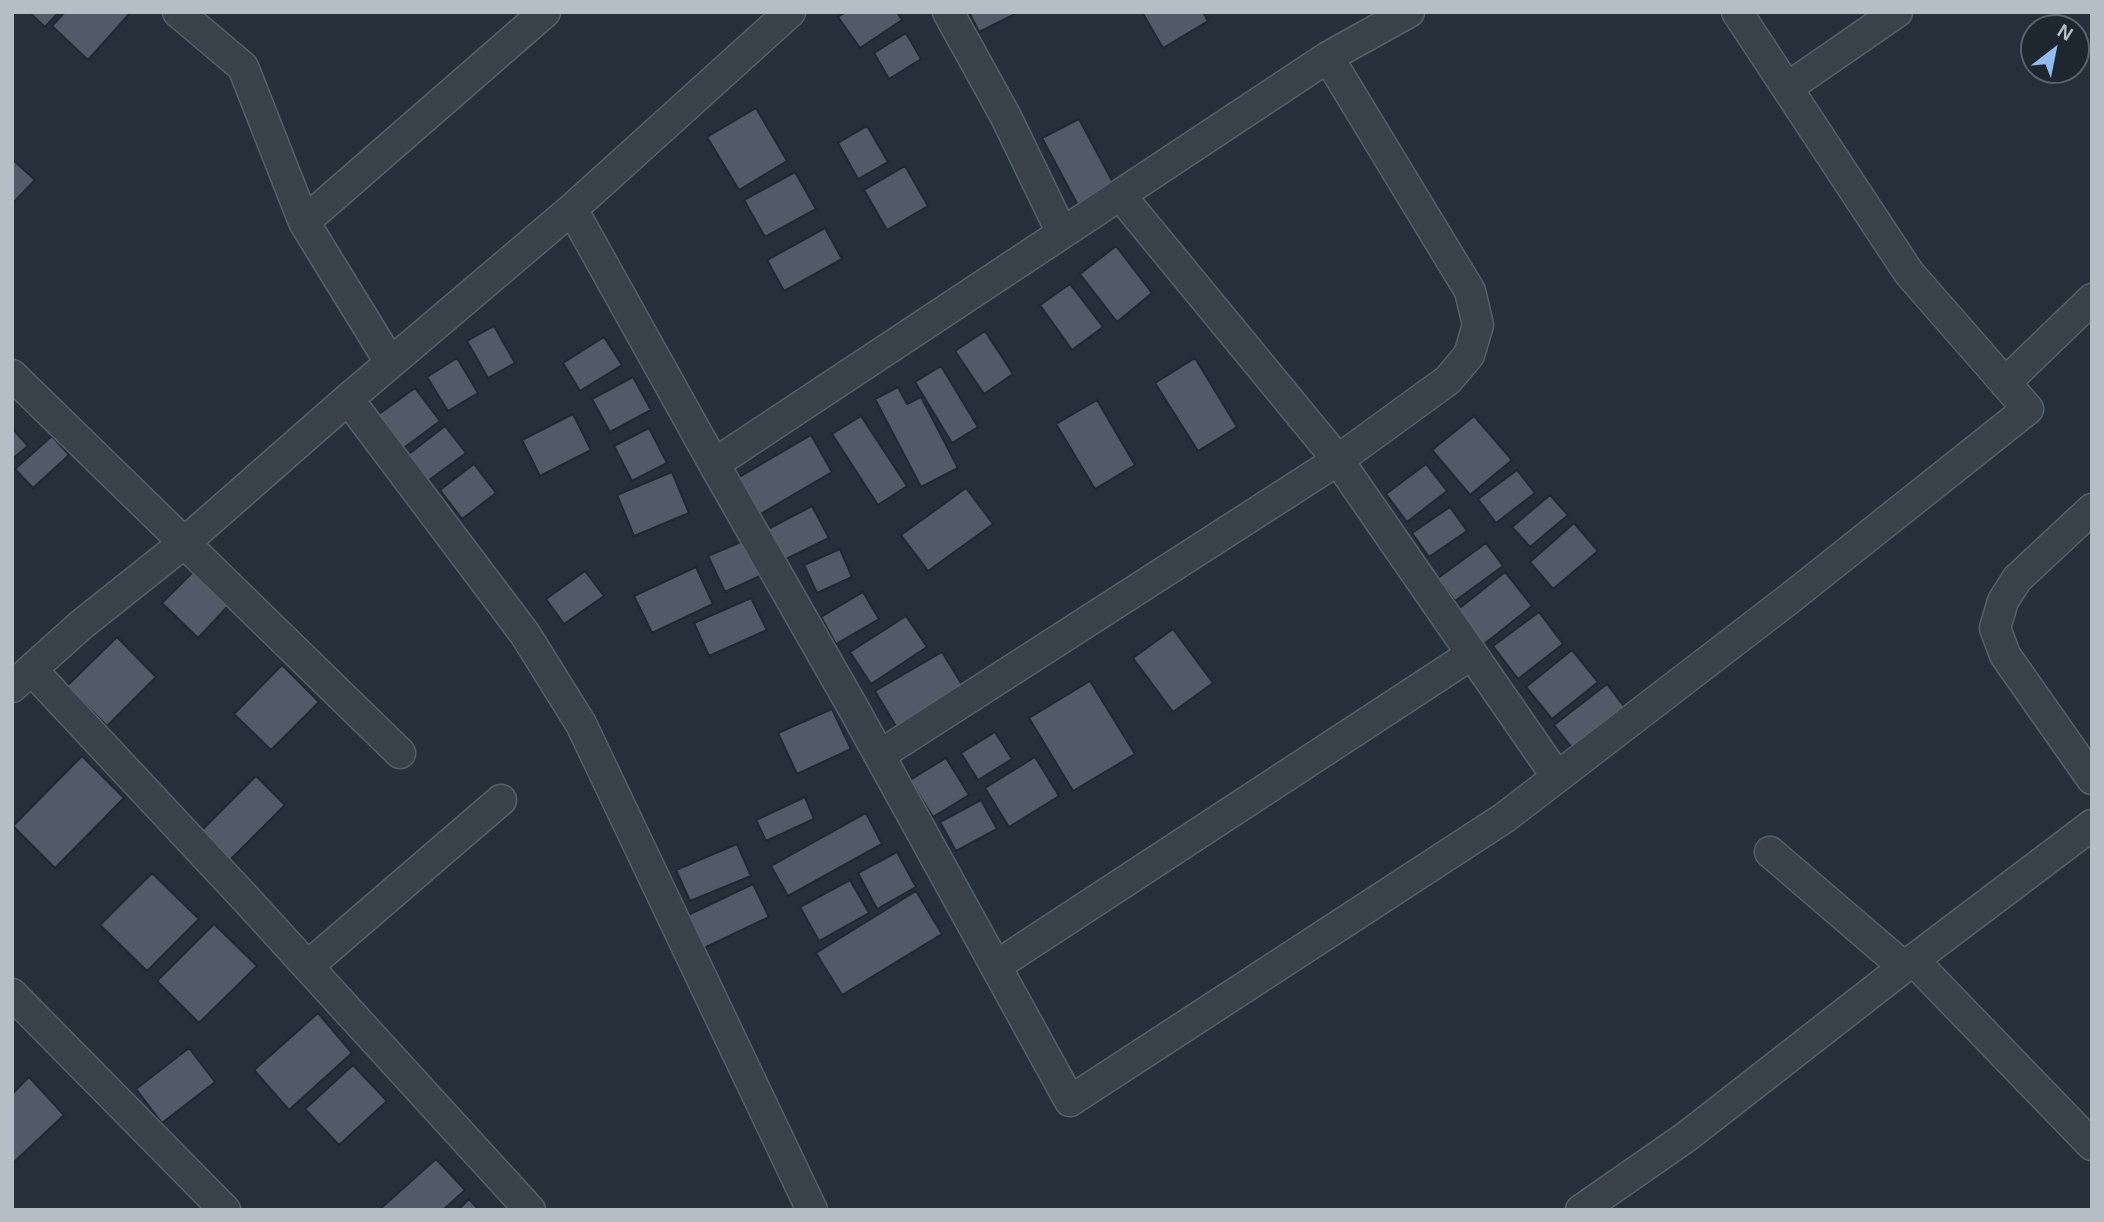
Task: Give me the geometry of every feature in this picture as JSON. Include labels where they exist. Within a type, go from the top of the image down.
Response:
[{"type":"street","points":[[178,12],[243,68],[304,222],[390,362]]},
{"type":"street","points":[[304,222],[545,12]]},
{"type":"street","points":[[530,1210],[308,966],[19,677],[184,543],[348,398],[572,209],[790,12]]},
{"type":"street","points":[[948,12],[1006,117],[1062,233]]},
{"type":"street","points":[[714,464],[1328,57],[1409,12]]},
{"type":"street","points":[[572,209],[880,755],[1070,1101],[1504,818],[1789,599],[2028,409],[1909,273],[1737,12]]},
{"type":"street","points":[[1787,88],[1897,12]]},
{"type":"street","points":[[880,755],[1338,460],[1448,380],[1469,355],[1478,325],[1470,291],[1328,57]]},
{"type":"street","points":[[1120,195],[1338,460],[1557,777]]},
{"type":"street","points":[[2005,383],[2092,299]]},
{"type":"street","points":[[12,375],[400,752]]},
{"type":"street","points":[[348,398],[525,634],[581,724],[812,1210]]},
{"type":"street","points":[[2092,509],[2017,579],[2003,601],[1995,628],[2005,655],[2092,779]]},
{"type":"street","points":[[996,966],[1472,654]]},
{"type":"street","points":[[308,966],[501,800]]},
{"type":"street","points":[[1581,1210],[1686,1137],[1908,963],[2092,825]]},
{"type":"street","points":[[1770,852],[1908,963],[2092,1145]]},
{"type":"street","points":[[12,994],[225,1210]]},
{"type":"building","points":[[29,12],[59,12],[45,27]]},
{"type":"building","points":[[65,12],[131,12],[88,60],[52,26]]},
{"type":"building","points":[[846,12],[897,12],[902,20],[860,48],[838,17]]},
{"type":"building","points":[[969,12],[1019,12],[979,32]]},
{"type":"building","points":[[1142,12],[1203,12],[1208,21],[1163,48]]},
{"type":"building","points":[[906,33],[921,59],[889,79],[874,53]]},
{"type":"building","points":[[756,108],[787,161],[739,190],[707,137]]},
{"type":"building","points":[[1079,119],[1117,190],[1080,209],[1042,138]]},
{"type":"building","points":[[867,126],[888,162],[858,179],[838,143]]},
{"type":"building","points":[[12,159],[35,180],[12,204]]},
{"type":"building","points":[[905,166],[928,206],[887,230],[864,190]]},
{"type":"building","points":[[795,172],[816,209],[765,237],[744,200]]},
{"type":"building","points":[[825,228],[842,259],[784,291],[767,260]]},
{"type":"building","points":[[1116,246],[1152,293],[1117,322],[1080,274]]},
{"type":"building","points":[[1070,284],[1103,327],[1072,350],[1040,305]]},
{"type":"building","points":[[494,326],[515,363],[488,378],[467,341]]},
{"type":"building","points":[[985,331],[1013,374],[984,394],[955,351]]},
{"type":"building","points":[[604,337],[622,365],[580,391],[563,363]]},
{"type":"building","points":[[457,358],[478,393],[448,411],[427,377]]},
{"type":"building","points":[[1195,358],[1237,427],[1198,451],[1155,383]]},
{"type":"building","points":[[941,366],[978,427],[952,443],[915,382]]},
{"type":"building","points":[[633,377],[651,410],[610,432],[592,399]]},
{"type":"building","points":[[898,387],[907,404],[921,397],[958,468],[921,487],[875,399]]},
{"type":"building","points":[[415,388],[440,421],[401,450],[375,417]]},
{"type":"building","points":[[1097,400],[1135,465],[1095,489],[1056,424]]},
{"type":"building","points":[[573,414],[591,450],[540,476],[522,440]]},
{"type":"building","points":[[861,416],[907,486],[878,505],[832,434]]},
{"type":"building","points":[[1474,416],[1512,460],[1470,495],[1432,450]]},
{"type":"building","points":[[445,426],[466,453],[425,483],[405,457]]},
{"type":"building","points":[[12,428],[28,446],[12,459]]},
{"type":"building","points":[[649,428],[667,463],[632,481],[614,446]]},
{"type":"building","points":[[811,435],[832,472],[757,516],[736,479]]},
{"type":"building","points":[[52,436],[69,455],[33,488],[15,469]]},
{"type":"building","points":[[474,464],[496,493],[462,519],[440,490]]},
{"type":"building","points":[[1426,464],[1447,491],[1407,522],[1386,494]]},
{"type":"building","points":[[1517,470],[1535,493],[1496,523],[1478,499]]},
{"type":"building","points":[[672,472],[689,513],[634,536],[617,495]]},
{"type":"building","points":[[966,488],[993,524],[928,571],[901,535]]},
{"type":"building","points":[[1550,495],[1568,515],[1530,547],[1512,527]]},
{"type":"building","points":[[812,506],[829,538],[784,560],[768,529]]},
{"type":"building","points":[[1450,507],[1467,531],[1429,557],[1412,533]]},
{"type":"building","points":[[1574,523],[1598,551],[1553,589],[1530,562]]},
{"type":"building","points":[[743,541],[760,576],[725,592],[708,556]]},
{"type":"building","points":[[1486,543],[1503,566],[1455,601],[1438,578]]},
{"type":"building","points":[[840,549],[852,577],[817,593],[804,565]]},
{"type":"building","points":[[696,567],[713,604],[652,633],[634,596]]},
{"type":"building","points":[[585,571],[604,596],[564,624],[546,599]]},
{"type":"building","points":[[193,572],[228,606],[198,638],[162,603]]},
{"type":"building","points":[[1505,572],[1532,606],[1483,645],[1456,611]]},
{"type":"building","points":[[863,592],[879,619],[836,644],[821,617]]},
{"type":"building","points":[[751,598],[767,630],[709,656],[694,623]]},
{"type":"building","points":[[1539,612],[1563,644],[1518,679],[1493,646]]},
{"type":"building","points":[[906,616],[927,647],[871,684],[850,652]]},
{"type":"building","points":[[1173,629],[1213,683],[1173,712],[1133,658]]},
{"type":"building","points":[[117,637],[156,677],[107,726],[67,686]]},
{"type":"building","points":[[1572,650],[1598,682],[1552,719],[1526,687]]},
{"type":"building","points":[[942,652],[964,688],[897,728],[875,691]]},
{"type":"building","points":[[282,665],[319,702],[271,750],[234,714]]},
{"type":"building","points":[[1090,681],[1135,754],[1073,791],[1029,718]]},
{"type":"building","points":[[1607,684],[1629,713],[1577,754],[1554,725]]},
{"type":"building","points":[[832,709],[851,749],[797,774],[778,733]]},
{"type":"building","points":[[995,732],[1012,759],[978,780],[961,753]]},
{"type":"building","points":[[82,756],[124,798],[55,868],[13,826]]},
{"type":"building","points":[[1035,757],[1059,796],[1009,827],[985,788]]},
{"type":"building","points":[[946,758],[969,795],[933,817],[910,780]]},
{"type":"building","points":[[256,776],[285,805],[229,861],[200,832]]},
{"type":"building","points":[[805,797],[814,819],[766,841],[756,820]]},
{"type":"building","points":[[981,800],[997,829],[956,851],[940,822]]},
{"type":"building","points":[[866,813],[882,844],[788,896],[771,866]]},
{"type":"building","points":[[737,844],[751,876],[690,901],[676,870]]},
{"type":"building","points":[[897,852],[916,887],[877,909],[858,873]]},
{"type":"building","points":[[152,873],[199,919],[147,971],[100,925]]},
{"type":"building","points":[[850,880],[869,913],[819,941],[800,907]]},
{"type":"building","points":[[753,884],[769,917],[704,948],[688,915]]},
{"type":"building","points":[[916,891],[942,934],[842,995],[816,953]]},
{"type":"building","points":[[214,924],[257,966],[199,1023],[157,981]]},
{"type":"building","points":[[318,1013],[352,1053],[289,1110],[254,1070]]},
{"type":"building","points":[[189,1048],[215,1082],[162,1123],[136,1089]]},
{"type":"building","points":[[353,1065],[387,1101],[339,1145],[305,1109]]},
{"type":"building","points":[[29,1077],[64,1115],[12,1164],[12,1094]]},
{"type":"building","points":[[436,1159],[465,1190],[443,1210],[379,1210]]},
{"type":"building","points":[[469,1199],[479,1210],[458,1210]]}]
